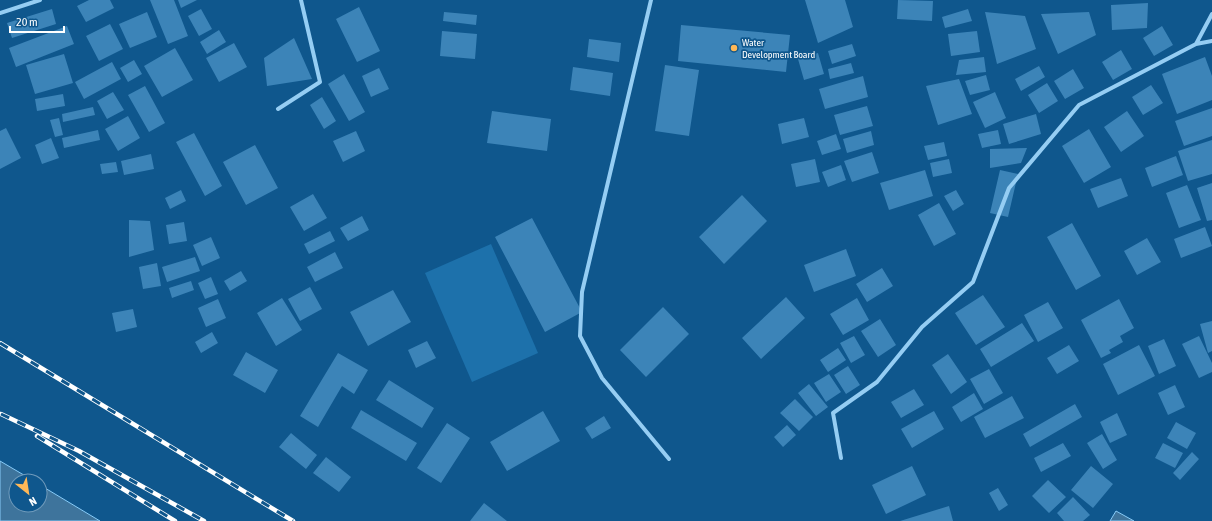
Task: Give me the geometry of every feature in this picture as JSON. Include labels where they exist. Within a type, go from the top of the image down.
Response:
[{"type":"street","points":[[0,13],[40,0]]},
{"type":"street","points":[[278,109],[320,82],[301,0]]},
{"type":"street","points":[[651,0],[582,292],[580,336],[602,378],[670,459]]},
{"type":"street","points":[[1196,44],[1212,14]]},
{"type":"street","points":[[841,458],[833,413],[877,382],[922,327],[973,282],[1009,188],[1079,105],[1196,44],[1212,41]]},
{"type":"shaded area","points":[[491,244],[538,353],[472,382],[425,273]]},
{"type":"shaded area","points":[[0,461],[20,473],[8,473],[8,513],[48,513],[48,490],[100,521],[0,521]]},
{"type":"shaded area","points":[[1116,511],[1134,521],[1110,521]]},
{"type":"building","points":[[89,0],[110,0],[114,8],[86,22],[77,6]]},
{"type":"building","points":[[150,0],[174,0],[188,36],[168,44]]},
{"type":"building","points":[[178,0],[197,0],[181,8]]},
{"type":"building","points":[[805,0],[845,0],[853,27],[818,43]]},
{"type":"building","points":[[898,0],[933,1],[932,21],[897,19]]},
{"type":"building","points":[[1148,3],[1147,28],[1112,30],[1111,5]]},
{"type":"building","points":[[359,7],[380,51],[357,62],[336,19]]},
{"type":"building","points":[[52,9],[56,24],[12,38],[7,23]]},
{"type":"building","points":[[201,9],[212,29],[199,36],[188,16]]},
{"type":"building","points":[[968,9],[972,21],[945,28],[942,17]]},
{"type":"building","points":[[147,12],[157,37],[130,48],[119,24]]},
{"type":"building","points":[[444,12],[477,15],[476,25],[443,21]]},
{"type":"building","points":[[985,12],[1025,16],[1036,49],[997,64]]},
{"type":"building","points":[[1089,12],[1096,35],[1058,54],[1041,14]]},
{"type":"building","points":[[110,24],[123,49],[99,61],[86,36]]},
{"type":"building","name":"Water Development Board","points":[[681,25],[790,35],[786,72],[678,61]]},
{"type":"building","points":[[67,26],[74,44],[16,67],[9,48]]},
{"type":"building","points":[[1162,26],[1173,45],[1154,56],[1143,38]]},
{"type":"building","points":[[219,30],[226,42],[207,54],[200,42]]},
{"type":"building","points":[[442,31],[477,34],[475,59],[440,56]]},
{"type":"building","points":[[977,31],[980,52],[951,56],[948,34]]},
{"type":"building","points":[[294,38],[312,79],[267,86],[264,58]]},
{"type":"building","points":[[589,39],[621,43],[619,62],[587,57]]},
{"type":"building","points":[[234,43],[247,67],[219,82],[206,58]]},
{"type":"building","points":[[852,44],[856,56],[832,64],[828,51]]},
{"type":"building","points":[[175,48],[193,80],[162,97],[144,66]]},
{"type":"building","points":[[1121,50],[1132,69],[1113,80],[1102,62]]},
{"type":"building","points":[[818,53],[824,74],[804,80],[798,59]]},
{"type":"building","points":[[64,54],[73,83],[35,94],[26,65]]},
{"type":"building","points":[[984,57],[986,72],[956,75],[959,60]]},
{"type":"building","points":[[1205,57],[1212,76],[1212,100],[1177,114],[1162,74]]},
{"type":"building","points":[[134,60],[142,74],[128,82],[120,68]]},
{"type":"building","points":[[112,62],[121,79],[84,99],[75,82]]},
{"type":"building","points":[[851,63],[854,73],[830,79],[828,69]]},
{"type":"building","points":[[665,65],[699,70],[689,136],[655,131]]},
{"type":"building","points":[[1039,66],[1045,77],[1021,91],[1015,79]]},
{"type":"building","points":[[573,67],[613,73],[610,96],[570,90]]},
{"type":"building","points":[[379,68],[389,89],[371,97],[362,76]]},
{"type":"building","points":[[1073,69],[1084,88],[1065,99],[1054,81]]},
{"type":"building","points":[[344,74],[365,112],[349,121],[328,84]]},
{"type":"building","points":[[986,75],[990,90],[970,95],[965,81]]},
{"type":"building","points":[[863,76],[868,97],[825,109],[819,89]]},
{"type":"building","points":[[959,79],[972,114],[938,125],[926,86]]},
{"type":"building","points":[[1047,83],[1058,101],[1039,113],[1028,95]]},
{"type":"building","points":[[1151,85],[1163,103],[1143,115],[1132,97]]},
{"type":"building","points":[[145,86],[165,123],[149,132],[128,95]]},
{"type":"building","points":[[113,92],[124,110],[107,119],[97,101]]},
{"type":"building","points":[[995,92],[1006,118],[985,128],[973,102]]},
{"type":"building","points":[[63,94],[65,106],[37,111],[35,99]]},
{"type":"building","points":[[322,97],[336,121],[324,129],[310,105]]},
{"type":"building","points":[[867,106],[873,126],[840,135],[834,115]]},
{"type":"building","points":[[93,107],[95,115],[63,122],[62,114]]},
{"type":"building","points":[[1212,108],[1212,136],[1184,146],[1175,121]]},
{"type":"building","points":[[492,111],[551,119],[547,151],[487,143]]},
{"type":"building","points":[[1127,111],[1144,136],[1121,152],[1104,127]]},
{"type":"building","points":[[1036,114],[1041,134],[1009,144],[1003,124]]},
{"type":"building","points":[[128,116],[140,138],[118,151],[105,129]]},
{"type":"building","points":[[59,118],[63,135],[55,137],[50,120]]},
{"type":"building","points":[[804,118],[809,137],[782,144],[778,124]]},
{"type":"building","points":[[6,128],[21,158],[0,169],[0,131]]},
{"type":"building","points":[[1089,129],[1111,167],[1084,183],[1062,146]]},
{"type":"building","points":[[98,130],[100,140],[64,148],[62,138]]},
{"type":"building","points":[[998,130],[1001,144],[982,148],[978,134]]},
{"type":"building","points":[[356,131],[365,151],[343,162],[333,141]]},
{"type":"building","points":[[871,131],[874,145],[847,153],[843,139]]},
{"type":"building","points":[[194,133],[222,186],[205,196],[176,142]]},
{"type":"building","points":[[836,134],[841,149],[822,155],[817,141]]},
{"type":"building","points":[[51,138],[59,158],[42,164],[35,145]]},
{"type":"building","points":[[1212,140],[1212,174],[1188,181],[1178,151]]},
{"type":"building","points":[[944,142],[947,156],[928,160],[924,146]]},
{"type":"building","points":[[255,145],[278,188],[246,205],[223,162]]},
{"type":"building","points":[[1027,148],[1021,163],[990,168],[990,149]]},
{"type":"building","points":[[872,152],[879,173],[852,182],[844,161]]},
{"type":"building","points":[[151,154],[154,169],[124,175],[121,161]]},
{"type":"building","points":[[1176,156],[1183,175],[1152,187],[1145,168]]},
{"type":"building","points":[[815,159],[820,182],[796,187],[791,164]]},
{"type":"building","points":[[949,159],[952,173],[933,177],[930,163]]},
{"type":"building","points":[[116,162],[118,172],[102,174],[100,164]]},
{"type":"building","points":[[841,165],[846,180],[828,187],[822,172]]},
{"type":"building","points":[[925,170],[933,196],[889,210],[880,183]]},
{"type":"building","points":[[1000,170],[1018,174],[1008,217],[990,213]]},
{"type":"building","points":[[1121,178],[1128,196],[1098,208],[1090,189]]},
{"type":"building","points":[[1212,183],[1212,220],[1207,221],[1197,188]]},
{"type":"building","points":[[1187,185],[1201,220],[1179,228],[1166,193]]},
{"type":"building","points":[[181,190],[186,201],[170,209],[165,198]]},
{"type":"building","points":[[956,190],[964,204],[953,211],[944,196]]},
{"type":"building","points":[[313,194],[327,218],[304,231],[290,207]]},
{"type":"building","points":[[742,195],[767,221],[724,264],[699,237]]},
{"type":"building","points":[[939,203],[956,234],[934,246],[918,215]]},
{"type":"building","points":[[362,216],[369,230],[348,241],[340,228]]},
{"type":"building","points":[[532,218],[582,312],[545,332],[495,237]]},
{"type":"building","points":[[129,220],[150,221],[154,250],[129,257]]},
{"type":"building","points":[[184,222],[187,241],[169,244],[166,225]]},
{"type":"building","points":[[1072,223],[1101,276],[1076,290],[1047,237]]},
{"type":"building","points":[[1205,227],[1212,246],[1181,258],[1174,239]]},
{"type":"building","points":[[330,231],[335,241],[309,254],[304,244]]},
{"type":"building","points":[[211,237],[220,258],[202,266],[193,245]]},
{"type":"building","points":[[1147,238],[1161,262],[1137,275],[1124,251]]},
{"type":"building","points":[[846,249],[856,276],[814,292],[804,265]]},
{"type":"building","points":[[335,252],[343,268],[315,282],[307,267]]},
{"type":"building","points":[[195,257],[200,271],[167,282],[162,267]]},
{"type":"building","points":[[157,263],[161,286],[143,289],[139,267]]},
{"type":"building","points":[[882,268],[893,286],[867,302],[856,284]]},
{"type":"building","points":[[241,271],[247,281],[230,291],[224,281]]},
{"type":"building","points":[[211,277],[218,294],[205,299],[198,283]]},
{"type":"building","points":[[191,281],[194,290],[172,298],[169,288]]},
{"type":"building","points":[[310,287],[322,309],[300,321],[288,299]]},
{"type":"building","points":[[393,290],[411,322],[368,346],[350,312]]},
{"type":"building","points":[[983,295],[1005,327],[976,345],[955,313]]},
{"type":"building","points":[[786,297],[805,318],[761,359],[742,338]]},
{"type":"building","points":[[282,298],[302,330],[276,346],[257,313]]},
{"type":"building","points":[[857,298],[869,320],[843,335],[830,314]]},
{"type":"building","points":[[218,299],[226,318],[206,327],[198,308]]},
{"type":"building","points":[[1119,299],[1134,328],[1120,336],[1123,342],[1109,350],[1111,353],[1101,358],[1081,320]]},
{"type":"building","points":[[1048,302],[1063,328],[1038,342],[1024,315]]},
{"type":"building","points":[[663,307],[689,334],[646,377],[620,350]]},
{"type":"building","points":[[133,309],[137,327],[116,332],[112,313]]},
{"type":"building","points":[[880,319],[896,345],[878,357],[861,331]]},
{"type":"building","points":[[1212,321],[1212,351],[1208,353],[1200,324]]},
{"type":"building","points":[[1022,323],[1034,341],[991,367],[980,349]]},
{"type":"building","points":[[212,332],[218,343],[201,353],[195,342]]},
{"type":"building","points":[[854,336],[865,355],[851,363],[840,343]]},
{"type":"building","points":[[1199,336],[1212,363],[1212,372],[1199,378],[1182,344]]},
{"type":"building","points":[[1164,339],[1176,366],[1159,374],[1148,346]]},
{"type":"building","points":[[427,341],[436,358],[416,368],[408,350]]},
{"type":"building","points":[[1069,345],[1079,361],[1057,374],[1047,358]]},
{"type":"building","points":[[1139,345],[1155,376],[1118,395],[1103,364]]},
{"type":"building","points":[[838,348],[846,360],[828,372],[820,360]]},
{"type":"building","points":[[246,352],[278,370],[265,393],[233,375]]},
{"type":"building","points":[[338,353],[368,370],[354,394],[342,386],[318,427],[300,416]]},
{"type":"building","points":[[948,354],[967,382],[951,394],[932,365]]},
{"type":"building","points":[[848,366],[860,385],[846,394],[834,375]]},
{"type":"building","points":[[989,369],[1003,393],[984,404],[970,379]]},
{"type":"building","points":[[829,374],[841,392],[826,402],[814,383]]},
{"type":"building","points":[[389,380],[434,408],[422,428],[376,400]]},
{"type":"building","points":[[809,384],[828,407],[816,416],[798,393]]},
{"type":"building","points":[[1175,385],[1185,407],[1168,415],[1158,393]]},
{"type":"building","points":[[914,389],[924,405],[901,418],[891,402]]},
{"type":"building","points":[[974,393],[983,409],[961,422],[952,407]]},
{"type":"building","points":[[1012,396],[1024,418],[985,438],[974,417]]},
{"type":"building","points":[[795,399],[813,417],[799,431],[780,413]]},
{"type":"building","points":[[1075,404],[1082,417],[1030,447],[1023,434]]},
{"type":"building","points":[[361,410],[417,443],[406,461],[351,428]]},
{"type":"building","points":[[543,411],[560,441],[507,471],[490,442]]},
{"type":"building","points":[[934,411],[944,429],[912,448],[901,429]]},
{"type":"building","points":[[1117,413],[1127,435],[1110,443],[1100,422]]},
{"type":"building","points":[[604,416],[611,428],[592,439],[585,428]]},
{"type":"building","points":[[1176,422],[1196,433],[1187,449],[1167,438]]},
{"type":"building","points":[[447,423],[470,438],[441,483],[417,468]]},
{"type":"building","points":[[787,425],[796,435],[783,447],[774,437]]},
{"type":"building","points":[[291,433],[317,455],[306,469],[279,447]]},
{"type":"building","points":[[1102,434],[1117,460],[1103,469],[1087,443]]},
{"type":"building","points":[[1063,443],[1071,456],[1041,472],[1034,458]]},
{"type":"building","points":[[1163,443],[1183,453],[1175,468],[1155,458]]},
{"type":"building","points":[[1192,452],[1199,459],[1180,480],[1173,473]]},
{"type":"building","points":[[326,457],[351,477],[339,492],[313,473]]},
{"type":"building","points":[[912,466],[926,495],[886,514],[872,485]]},
{"type":"building","points":[[1091,466],[1113,484],[1093,508],[1071,490]]},
{"type":"building","points":[[1048,480],[1066,497],[1049,513],[1032,496]]},
{"type":"building","points":[[998,488],[1008,505],[999,511],[989,493]]},
{"type":"building","points":[[1073,497],[1090,515],[1083,521],[1064,521],[1057,513]]},
{"type":"building","points":[[484,503],[507,521],[470,521]]},
{"type":"building","points":[[949,506],[953,521],[900,521]]},
{"type":"railway","points":[[0,343],[293,521]]},
{"type":"railway","points":[[1,414],[79,451],[204,521]]},
{"type":"railway","points":[[37,436],[175,521]]},
{"type":"place","name":"Water Development Board","points":[[734,48]]}]
